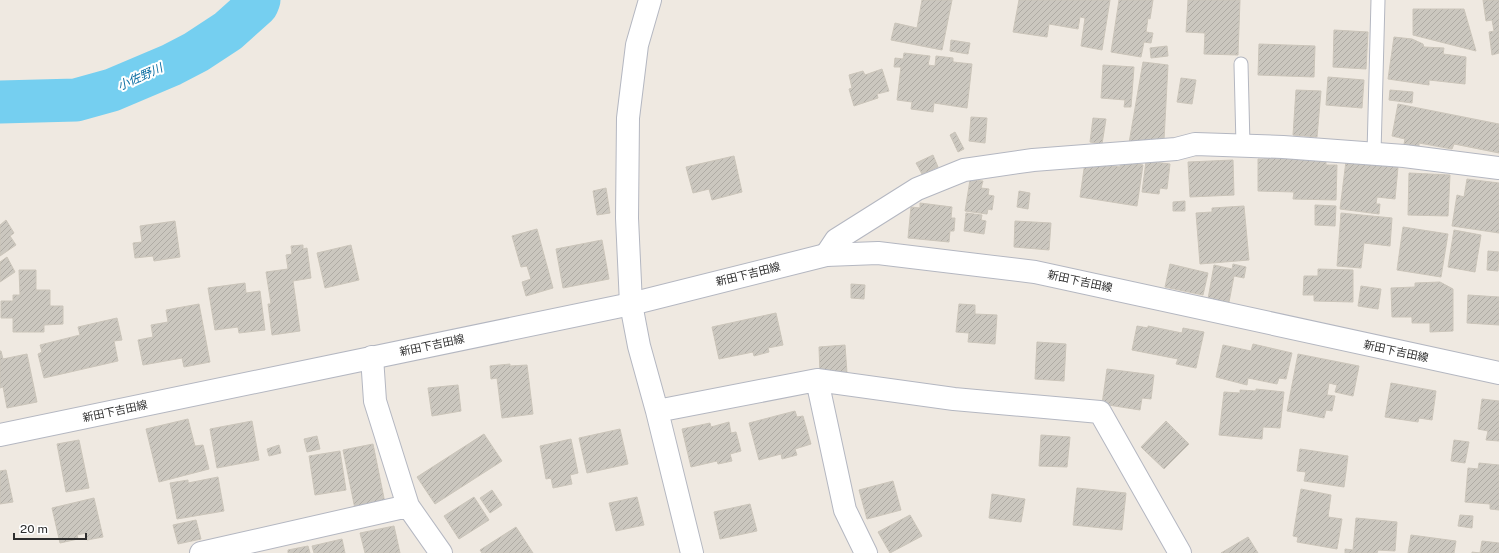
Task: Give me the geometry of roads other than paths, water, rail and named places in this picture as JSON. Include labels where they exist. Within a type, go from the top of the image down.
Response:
[{"type":"street","points":[[650,0],[637,45],[628,118],[626,218],[631,304],[639,346],[657,411],[692,553]]},
{"type":"street","points":[[826,255],[836,240],[916,189],[964,170],[1033,160],[1176,149],[1195,144],[1243,145],[1374,153],[1499,168]]},
{"type":"street","name":"新田下吉田線","points":[[0,435],[631,304],[826,255],[878,253],[1035,272],[1499,373]]},
{"type":"street","points":[[372,357],[375,401],[408,506],[441,553]]},
{"type":"street","points":[[657,411],[817,380],[954,399],[1100,412],[1180,553]]},
{"type":"street","points":[[817,380],[845,510],[866,553]]},
{"type":"street","points":[[201,553],[408,506]]},
{"type":"lane","points":[[1374,153],[1378,0]]},
{"type":"lane","points":[[1241,64],[1243,145]]},
{"type":"waterway","name":"小佐野川","points":[[0,102],[76,100],[112,90],[171,65],[196,52],[228,31],[257,5],[259,0]]}]
